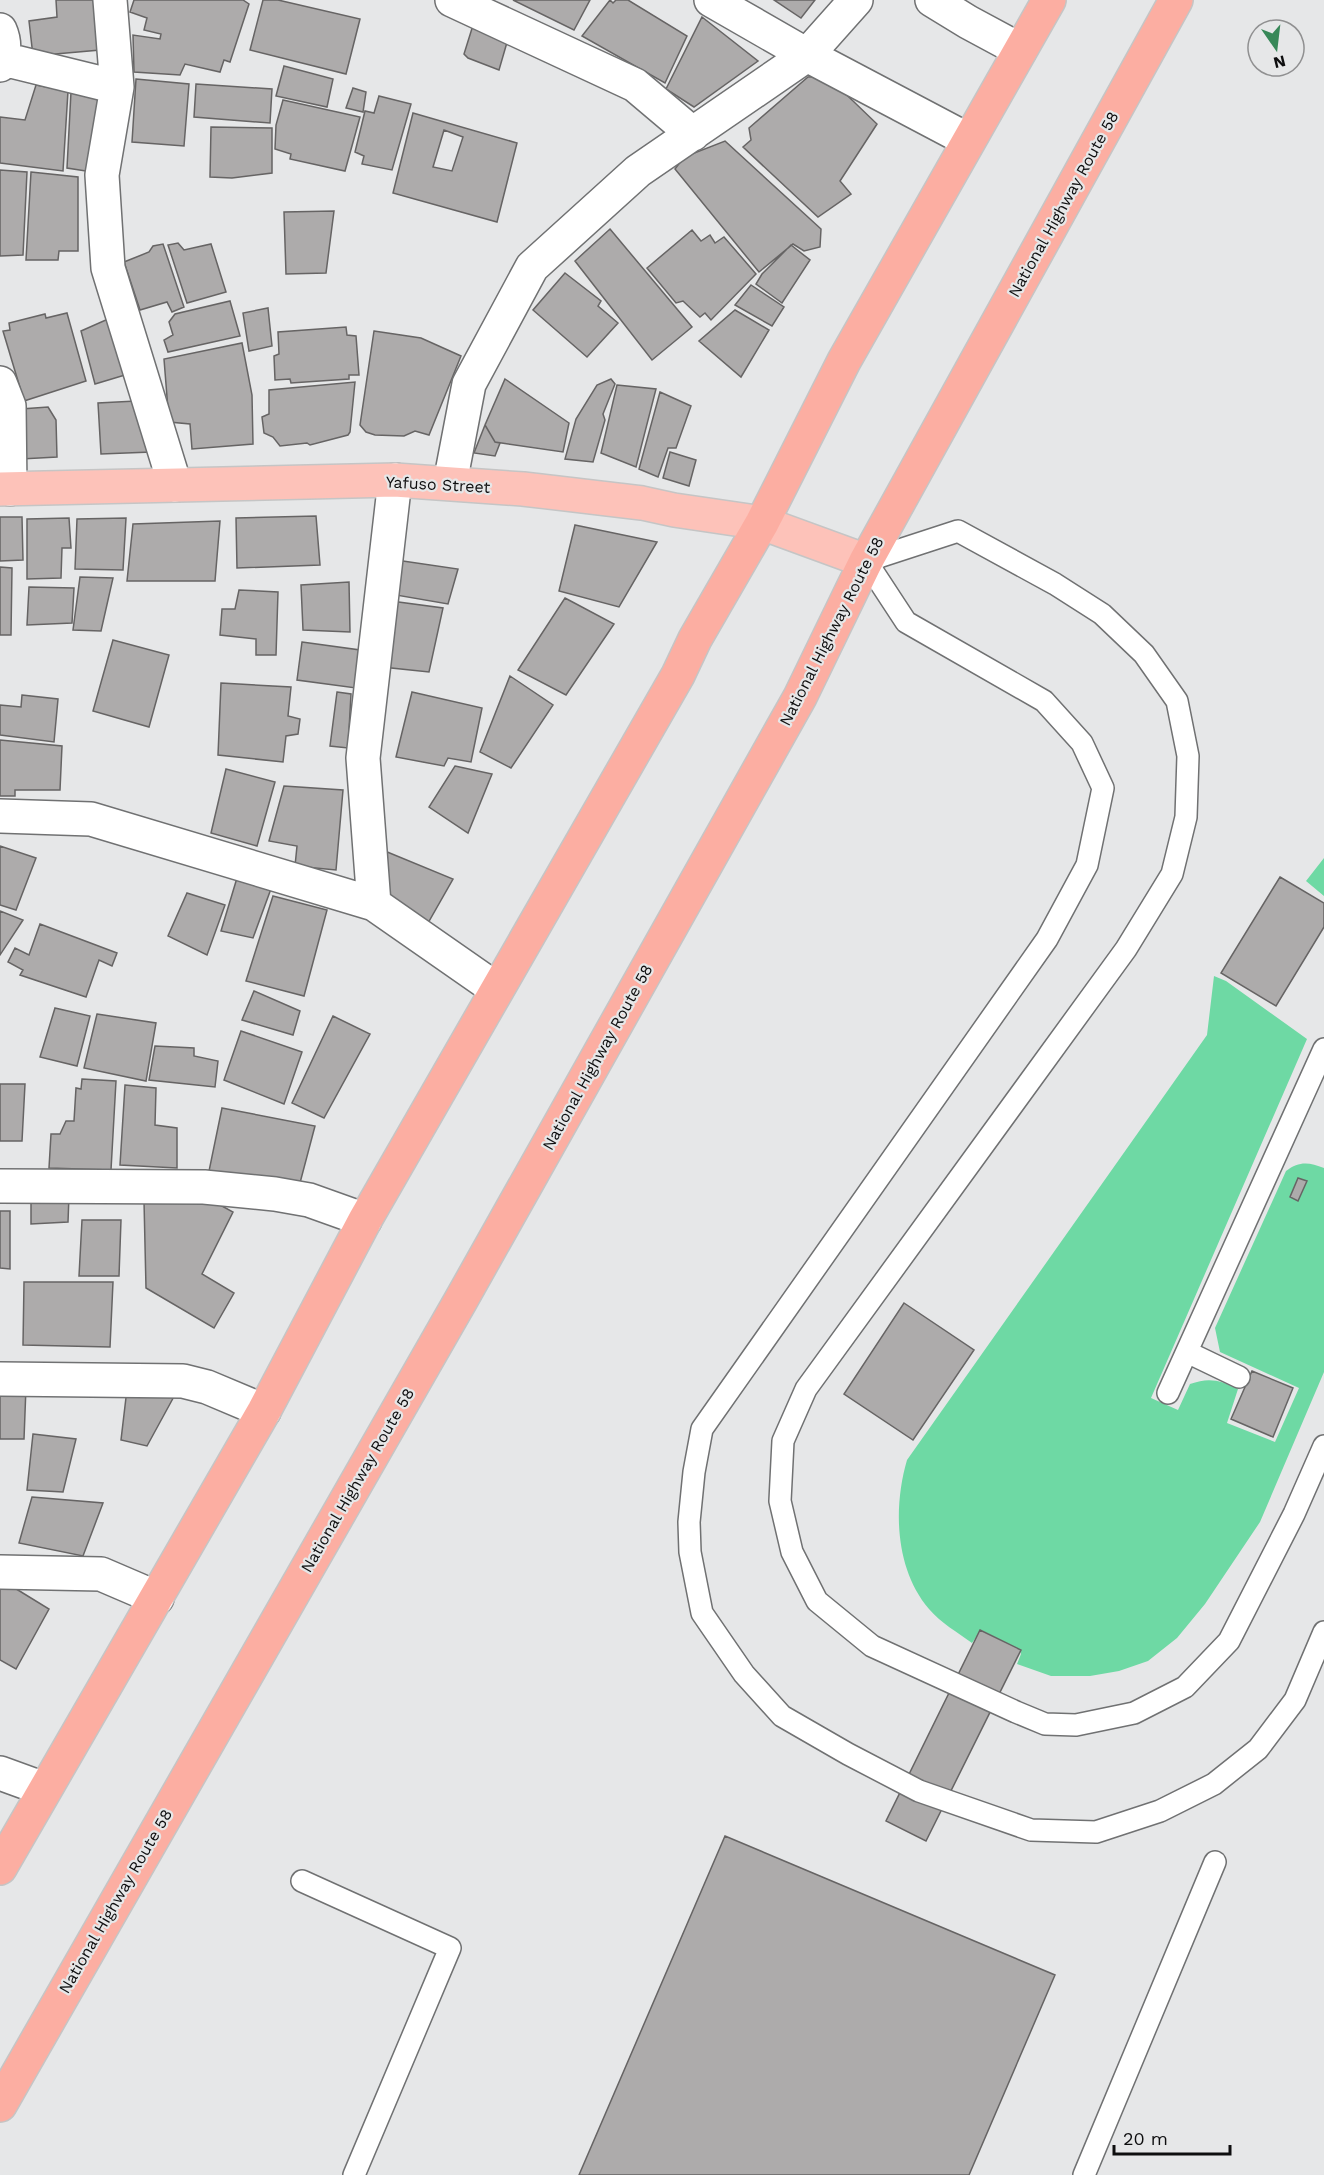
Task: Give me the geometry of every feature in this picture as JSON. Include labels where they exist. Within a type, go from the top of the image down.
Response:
[{"type":"highway","points":[[0,1868],[264,1412],[365,1220],[678,675],[695,639],[762,523],[844,361],[1049,0]]},
{"type":"highway","name":"National Highway Route 58","points":[[0,2105],[455,1310],[788,718],[866,561],[1176,0]]},
{"type":"main road","name":"Yafuso Street","points":[[5,489],[395,480],[522,489],[642,502],[674,510],[762,523],[866,561]]},
{"type":"street","points":[[110,0],[117,87],[102,175],[108,268],[175,485]]},
{"type":"street","points":[[452,0],[635,85],[693,134]]},
{"type":"street","points":[[711,0],[807,55],[968,140]]},
{"type":"street","points":[[450,483],[469,384],[532,267],[638,171],[807,55],[856,0]]},
{"type":"street","points":[[932,0],[1020,50]]},
{"type":"street","points":[[1,51],[117,87]]},
{"type":"street","points":[[0,383],[9,406],[5,489]]},
{"type":"street","points":[[374,904],[363,758],[395,480]]},
{"type":"street","points":[[0,816],[91,819],[374,904],[496,989]]},
{"type":"street","points":[[0,1186],[204,1187],[309,1200],[365,1220]]},
{"type":"street","points":[[0,1379],[183,1381],[207,1388],[264,1412]]},
{"type":"street","points":[[0,1572],[101,1574],[157,1598]]},
{"type":"street","points":[[0,1773],[44,1789]]},
{"type":"lane","points":[[1324,1446],[1294,1514],[1229,1641],[1185,1687],[1134,1713],[1076,1725],[1045,1724],[872,1646],[817,1601],[792,1552],[780,1501],[783,1441],[807,1389],[1126,949],[1172,874],[1186,817],[1188,756],[1177,701],[1144,654],[1102,614],[1055,584],[958,531],[866,561],[906,622],[1044,701],[1082,743],[1103,788],[1087,865],[1047,939],[702,1429],[694,1472],[689,1522],[690,1552],[702,1613],[744,1674],[782,1716],[848,1754],[919,1791],[1031,1830],[1096,1832],[1160,1811],[1214,1784],[1257,1749],[1295,1700],[1324,1632]]},
{"type":"lane","points":[[1168,1393],[1324,1049]]},
{"type":"lane","points":[[1187,1352],[1239,1377]]},
{"type":"lane","points":[[1084,2175],[1215,1862]]},
{"type":"lane","points":[[302,1881],[450,1948],[354,2175]]},
{"type":"green space","points":[[1324,858],[1324,896],[1306,881]]},
{"type":"green space","points":[[1214,976],[1226,981],[1307,1039],[1151,1398],[1178,1410],[1190,1384],[1209,1380],[1226,1383],[1238,1389],[1227,1423],[1275,1442],[1299,1388],[1220,1352],[1215,1328],[1286,1171],[1295,1165],[1314,1165],[1324,1168],[1324,1372],[1260,1522],[1205,1604],[1177,1638],[1148,1661],[1119,1671],[1090,1676],[1051,1676],[1017,1664],[1021,1654],[1020,1650],[981,1630],[972,1643],[934,1614],[918,1593],[909,1576],[900,1538],[900,1498],[907,1460],[1207,1035]]},
{"type":"building","points":[[56,0],[96,0],[100,50],[33,56],[29,21],[57,17]]},
{"type":"building","points":[[134,0],[243,0],[249,4],[230,62],[224,60],[220,72],[185,64],[180,75],[134,72],[133,35],[160,39],[161,34],[144,30],[147,18],[130,12]]},
{"type":"building","points":[[263,0],[278,0],[360,19],[346,74],[250,50]]},
{"type":"building","points":[[513,0],[590,0],[574,30]]},
{"type":"building","points":[[610,0],[613,3],[616,0],[628,0],[687,36],[665,83],[582,36]]},
{"type":"building","points":[[774,0],[815,0],[801,18]]},
{"type":"building","points":[[702,17],[758,61],[694,107],[666,89]]},
{"type":"building","points":[[474,22],[510,32],[499,70],[468,58],[464,54]]},
{"type":"building","points":[[284,66],[333,79],[327,107],[276,96]]},
{"type":"building","points":[[827,76],[877,124],[840,181],[851,194],[818,217],[743,147],[751,140],[749,128],[808,77]]},
{"type":"building","points":[[136,79],[189,84],[184,146],[132,142]]},
{"type":"building","points":[[196,84],[272,89],[270,123],[194,117]]},
{"type":"building","points":[[36,85],[68,91],[63,171],[0,163],[0,117],[25,120]]},
{"type":"building","points":[[353,88],[366,92],[363,112],[346,108]]},
{"type":"building","points":[[71,92],[104,100],[92,172],[67,168]]},
{"type":"building","points":[[379,96],[411,104],[392,170],[362,164],[364,156],[355,152],[365,111],[374,113]]},
{"type":"building","points":[[283,100],[360,117],[345,171],[290,159],[291,154],[275,149],[276,125]]},
{"type":"building","points":[[413,113],[517,143],[497,222],[393,193]],"holes":[[[444,130],[463,137],[452,171],[433,167]]]},
{"type":"building","points":[[211,127],[272,128],[272,173],[232,178],[210,177]]},
{"type":"building","points":[[725,141],[821,229],[820,247],[804,251],[793,244],[759,272],[675,169],[684,157]]},
{"type":"building","points":[[0,170],[27,172],[23,255],[0,256]]},
{"type":"building","points":[[31,172],[78,177],[78,251],[59,251],[58,260],[26,260]]},
{"type":"building","points":[[334,211],[326,273],[286,274],[284,212]]},
{"type":"building","points":[[610,229],[692,327],[652,360],[575,261]]},
{"type":"building","points":[[692,230],[701,241],[710,235],[715,243],[724,237],[756,274],[711,320],[705,313],[700,317],[683,301],[676,303],[647,268]]},
{"type":"building","points":[[178,243],[184,250],[211,244],[226,292],[187,303],[168,245]]},
{"type":"building","points":[[163,244],[184,307],[172,312],[167,302],[140,310],[124,262],[149,252],[153,246]]},
{"type":"building","points":[[791,245],[810,260],[782,303],[756,284],[762,274]]},
{"type":"building","points":[[565,273],[601,301],[598,306],[618,323],[587,357],[533,310]]},
{"type":"building","points":[[751,285],[784,307],[772,326],[735,305]]},
{"type":"building","points":[[230,301],[240,336],[168,352],[164,340],[173,335],[169,322],[175,314]]},
{"type":"building","points":[[268,308],[272,346],[249,351],[243,313]]},
{"type":"building","points":[[735,310],[769,330],[741,377],[699,341]]},
{"type":"building","points":[[67,313],[86,381],[24,401],[3,331],[10,330],[9,323],[45,314],[46,318]]},
{"type":"building","points":[[108,319],[125,375],[95,384],[81,331]]},
{"type":"building","points":[[346,327],[347,335],[356,336],[359,375],[349,375],[349,379],[291,383],[290,379],[275,380],[274,356],[279,354],[278,332]]},
{"type":"building","points":[[374,331],[421,338],[461,356],[429,435],[415,431],[404,436],[375,435],[366,432],[360,425]]},
{"type":"building","points":[[242,343],[252,395],[253,444],[192,449],[190,424],[169,422],[164,359]]},
{"type":"building","points":[[505,379],[569,423],[563,452],[495,442],[485,425]]},
{"type":"building","points":[[611,379],[615,384],[603,414],[605,420],[593,462],[565,459],[576,419],[597,385]]},
{"type":"building","points":[[355,382],[348,435],[310,445],[307,443],[280,446],[273,437],[264,433],[262,417],[269,414],[269,390]]},
{"type":"building","points":[[617,385],[656,389],[636,467],[601,453]]},
{"type":"building","points":[[660,392],[691,406],[676,448],[668,448],[658,477],[639,469]]},
{"type":"building","points":[[136,401],[151,452],[101,454],[98,403]]},
{"type":"building","points":[[48,407],[56,420],[57,457],[21,459],[21,409]]},
{"type":"building","points":[[485,425],[495,442],[500,443],[495,456],[474,453]]},
{"type":"building","points":[[670,452],[696,460],[689,486],[663,478]]},
{"type":"building","points":[[316,516],[320,565],[237,568],[236,518]]},
{"type":"building","points":[[0,517],[22,517],[23,560],[0,561]]},
{"type":"building","points":[[69,518],[71,548],[62,548],[61,578],[27,579],[27,519]]},
{"type":"building","points":[[126,518],[123,570],[75,569],[77,519]]},
{"type":"building","points":[[220,521],[215,581],[127,581],[133,524]]},
{"type":"building","points":[[575,525],[657,542],[619,607],[559,591]]},
{"type":"building","points":[[396,560],[458,569],[448,604],[390,594]]},
{"type":"building","points":[[0,567],[12,568],[11,635],[0,635]]},
{"type":"building","points":[[80,577],[113,578],[101,631],[73,630]]},
{"type":"building","points":[[349,582],[350,632],[303,630],[301,585]]},
{"type":"building","points":[[29,587],[74,588],[72,623],[27,625]]},
{"type":"building","points":[[239,590],[278,592],[276,655],[256,655],[256,639],[220,635],[222,609],[235,609]]},
{"type":"building","points":[[565,598],[614,624],[566,695],[518,670]]},
{"type":"building","points":[[391,601],[443,608],[429,672],[382,667]]},
{"type":"building","points":[[113,640],[169,655],[149,727],[93,711]]},
{"type":"building","points":[[302,642],[360,650],[356,688],[297,680]]},
{"type":"building","points":[[510,676],[553,705],[511,768],[480,752]]},
{"type":"building","points":[[221,683],[291,687],[288,716],[300,719],[298,734],[286,736],[283,762],[218,755]]},
{"type":"building","points":[[337,692],[351,694],[348,748],[330,746]]},
{"type":"building","points":[[412,692],[482,708],[471,762],[448,758],[444,766],[396,757]]},
{"type":"building","points":[[22,695],[58,699],[54,742],[0,735],[0,705],[21,707]]},
{"type":"building","points":[[0,740],[62,746],[60,790],[15,790],[15,796],[0,796]]},
{"type":"building","points":[[455,766],[492,774],[468,833],[429,807]]},
{"type":"building","points":[[226,769],[275,782],[257,846],[211,833]]},
{"type":"building","points":[[284,786],[343,790],[336,870],[295,866],[297,846],[269,841]]},
{"type":"building","points":[[0,846],[36,858],[16,910],[0,905]]},
{"type":"building","points":[[380,849],[453,879],[428,923],[382,902]]},
{"type":"building","points":[[1280,877],[1324,903],[1324,927],[1276,1006],[1221,973]]},
{"type":"building","points":[[237,878],[272,886],[253,938],[221,931]]},
{"type":"building","points":[[187,893],[225,905],[207,955],[168,936]]},
{"type":"building","points":[[273,896],[327,910],[304,996],[246,981]]},
{"type":"building","points":[[0,911],[23,920],[0,955]]},
{"type":"building","points":[[40,924],[117,953],[112,966],[99,960],[86,997],[20,975],[23,970],[8,962],[15,948],[29,955]]},
{"type":"building","points":[[254,991],[300,1011],[293,1035],[242,1020]]},
{"type":"building","points":[[55,1008],[90,1016],[77,1066],[40,1057]]},
{"type":"building","points":[[97,1014],[156,1023],[146,1081],[84,1068]]},
{"type":"building","points":[[333,1016],[370,1034],[324,1118],[292,1103]]},
{"type":"building","points":[[241,1031],[302,1052],[284,1104],[224,1080]]},
{"type":"building","points":[[155,1046],[194,1048],[194,1056],[218,1061],[215,1087],[149,1080]]},
{"type":"building","points":[[82,1079],[116,1081],[111,1170],[49,1168],[51,1134],[60,1134],[66,1121],[74,1121],[76,1088],[81,1089]]},
{"type":"building","points":[[0,1084],[25,1084],[22,1141],[0,1141]]},
{"type":"building","points":[[125,1085],[156,1088],[155,1125],[177,1128],[177,1168],[120,1165]]},
{"type":"building","points":[[222,1108],[315,1126],[300,1183],[209,1171]]},
{"type":"building","points":[[1298,1178],[1307,1181],[1298,1201],[1290,1197]]},
{"type":"building","points":[[31,1195],[69,1195],[68,1222],[31,1224]]},
{"type":"building","points":[[211,1200],[233,1212],[202,1274],[234,1293],[214,1328],[146,1288],[144,1201]]},
{"type":"building","points":[[0,1211],[10,1211],[10,1269],[0,1268]]},
{"type":"building","points":[[82,1220],[121,1220],[119,1276],[79,1276]]},
{"type":"building","points":[[24,1282],[113,1282],[110,1347],[23,1345]]},
{"type":"building","points":[[904,1303],[974,1350],[913,1440],[844,1394]]},
{"type":"building","points":[[1252,1371],[1293,1388],[1273,1437],[1231,1419]]},
{"type":"building","points":[[26,1387],[24,1439],[0,1439],[0,1388]]},
{"type":"building","points":[[127,1389],[177,1391],[147,1446],[121,1440]]},
{"type":"building","points":[[33,1434],[76,1439],[63,1492],[27,1490]]},
{"type":"building","points":[[32,1497],[103,1503],[83,1556],[19,1543]]},
{"type":"building","points":[[0,1579],[49,1609],[16,1669],[0,1660]]},
{"type":"building","points":[[980,1630],[1021,1650],[926,1841],[886,1821]]},
{"type":"building","points":[[725,1836],[1055,1975],[969,2175],[579,2175]]}]
